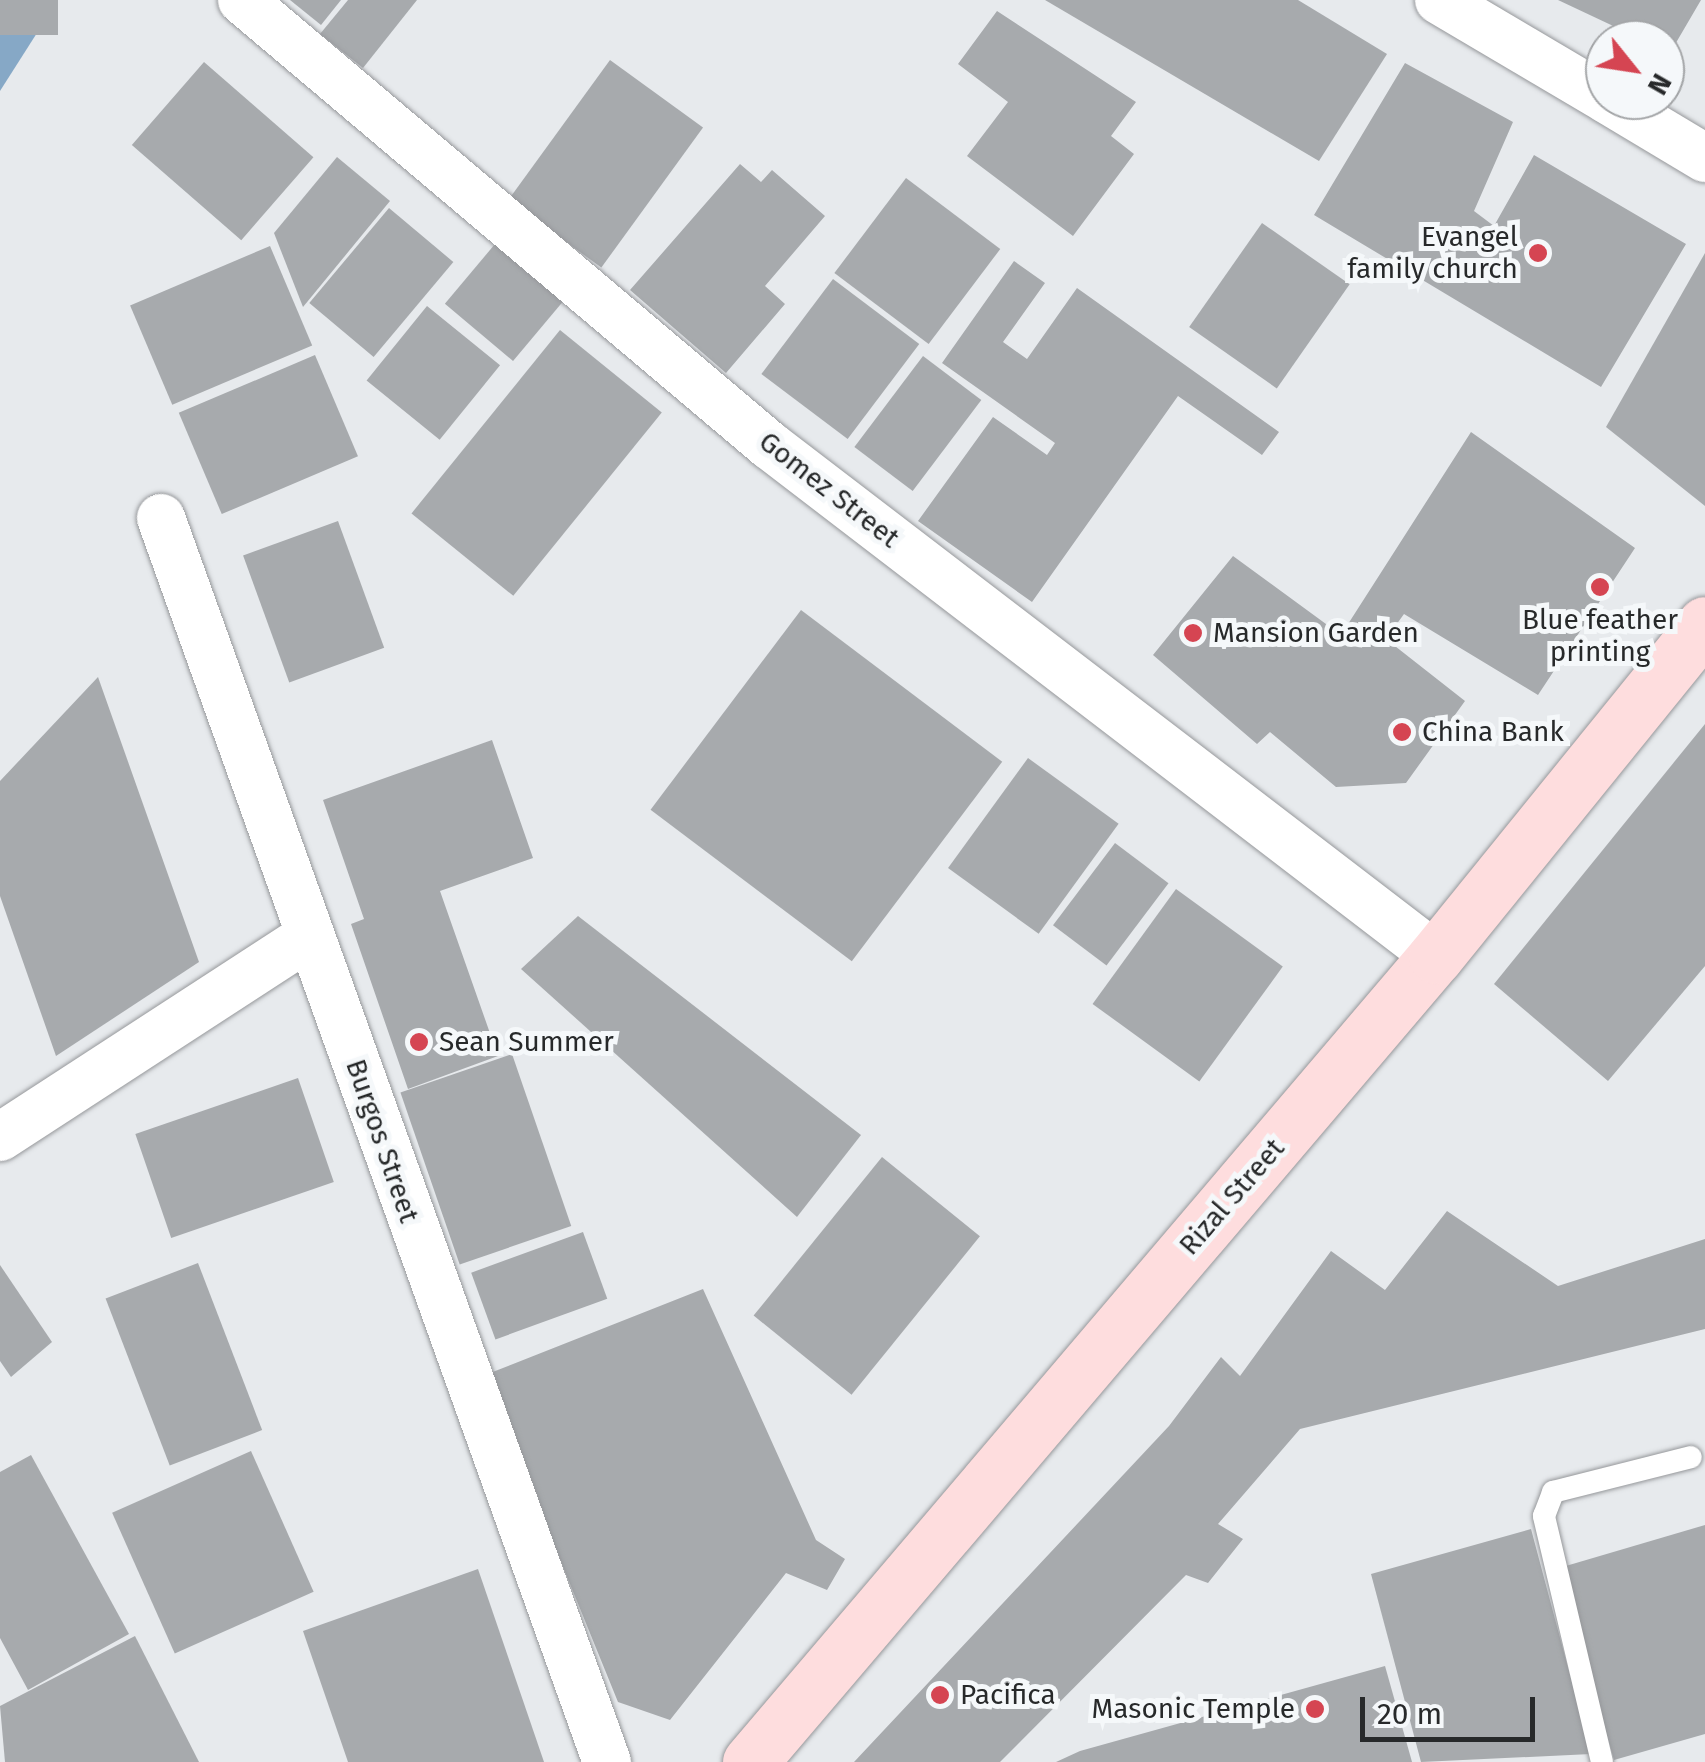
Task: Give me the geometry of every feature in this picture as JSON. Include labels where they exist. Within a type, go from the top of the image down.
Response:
[{"type":"main road","name":"Rizal Street","points":[[750,1762],[1436,956],[1705,624]]},
{"type":"street","name":"Gomez Street","points":[[242,0],[769,445],[1436,956]]},
{"type":"street","points":[[1438,0],[1585,87]]},
{"type":"street","points":[[1641,120],[1705,158]]},
{"type":"street","name":"Burgos Street","points":[[161,518],[608,1762]]},
{"type":"street","points":[[0,1137],[309,936]]},
{"type":"lane","points":[[1602,1762],[1544,1516],[1553,1492],[1690,1457]]},
{"type":"water","points":[[0,0],[58,0],[0,91]]},
{"type":"building","points":[[0,0],[58,0],[58,35],[0,35]]},
{"type":"building","points":[[290,0],[341,0],[321,25]]},
{"type":"building","points":[[348,0],[417,0],[363,68],[320,34]]},
{"type":"building","points":[[1045,0],[1298,0],[1387,54],[1319,161]]},
{"type":"building","points":[[1558,0],[1701,0],[1685,27],[1685,20],[1600,20]]},
{"type":"building","points":[[997,11],[1136,102],[1111,136],[1134,154],[1073,236],[967,156],[1008,102],[958,64]]},
{"type":"building","points":[[610,60],[703,128],[601,268],[508,200]]},
{"type":"building","points":[[204,62],[313,157],[241,240],[132,145]]},
{"type":"building","points":[[1405,63],[1513,122],[1474,211],[1494,226],[1534,155],[1686,244],[1601,387],[1314,215]]},
{"type":"building","points":[[337,157],[390,201],[303,307],[274,233]]},
{"type":"building","points":[[740,164],[761,182],[772,170],[825,216],[765,286],[785,304],[726,373],[630,290]]},
{"type":"building","points":[[906,178],[1000,249],[929,344],[834,273]]},
{"type":"building","points":[[389,208],[453,262],[374,357],[309,303]]},
{"type":"building","points":[[1262,223],[1350,284],[1277,388],[1189,327]]},
{"type":"building","points":[[495,244],[563,301],[513,361],[445,304]]},
{"type":"building","points":[[270,246],[312,345],[172,405],[130,305]]},
{"type":"building","points":[[1705,253],[1705,506],[1606,427]]},
{"type":"building","points":[[1014,261],[1045,283],[1003,342],[1027,359],[1077,288],[1279,432],[1262,455],[1178,396],[1032,602],[918,521],[993,417],[1047,455],[1055,443],[942,363]]},
{"type":"building","points":[[833,279],[919,344],[848,439],[761,374]]},
{"type":"building","points":[[427,306],[500,365],[440,440],[367,381]]},
{"type":"building","points":[[560,330],[662,412],[513,596],[411,513]]},
{"type":"building","points":[[315,355],[358,456],[222,514],[179,413]]},
{"type":"building","points":[[923,356],[981,400],[913,491],[854,447]]},
{"type":"building","points":[[1471,432],[1635,548],[1538,695],[1404,614],[1386,639],[1465,701],[1406,783],[1336,787],[1270,732],[1257,744],[1153,655],[1233,556],[1341,635]]},
{"type":"building","points":[[338,521],[384,648],[289,682],[243,556]]},
{"type":"building","points":[[801,610],[1002,762],[852,961],[651,810]]},
{"type":"building","points":[[98,677],[199,962],[56,1056],[0,896],[0,781]]},
{"type":"building","points":[[1705,724],[1705,966],[1608,1081],[1494,984]]},
{"type":"building","points":[[492,740],[533,858],[440,891],[498,1056],[408,1089],[351,924],[364,919],[323,800]]},
{"type":"building","points":[[1028,758],[1119,824],[1039,934],[948,868]]},
{"type":"building","points":[[1115,843],[1169,883],[1107,966],[1053,925]]},
{"type":"building","points":[[1176,889],[1283,967],[1199,1081],[1093,1004]]},
{"type":"building","points":[[578,916],[861,1135],[797,1217],[521,969]]},
{"type":"building","points":[[512,1054],[571,1226],[460,1265],[400,1092]]},
{"type":"building","points":[[298,1078],[334,1182],[171,1238],[135,1134]]},
{"type":"building","points":[[882,1157],[980,1236],[852,1395],[754,1316]]},
{"type":"building","points":[[1447,1211],[1558,1286],[1705,1239],[1705,1329],[1300,1429],[1218,1524],[1243,1539],[1208,1583],[1186,1575],[1000,1762],[854,1762],[1169,1426],[1221,1357],[1240,1376],[1331,1251],[1385,1290]]},
{"type":"building","points":[[583,1232],[607,1299],[495,1339],[471,1273]]},
{"type":"building","points":[[198,1263],[262,1430],[170,1466],[106,1298]]},
{"type":"building","points":[[0,1265],[52,1342],[11,1377],[0,1361]]},
{"type":"building","points":[[703,1289],[816,1540],[845,1559],[827,1590],[786,1573],[670,1720],[618,1702],[485,1375]]},
{"type":"building","points":[[251,1451],[314,1592],[175,1654],[112,1513]]},
{"type":"building","points":[[31,1455],[129,1634],[28,1690],[0,1638],[0,1472]]},
{"type":"building","points":[[1705,1525],[1705,1734],[1614,1760],[1559,1568]]},
{"type":"building","points":[[1531,1529],[1591,1754],[1421,1762],[1371,1574]]},
{"type":"building","points":[[478,1569],[544,1762],[348,1762],[303,1631]]},
{"type":"building","points":[[135,1636],[199,1762],[5,1762],[0,1706]]},
{"type":"building","name":"Masonic Temple","points":[[1385,1666],[1412,1762],[1056,1762],[1080,1751]]},
{"type":"place","name":"Evangel family church","points":[[1538,253]]},
{"type":"place","name":"Blue feather printing","points":[[1600,587]]},
{"type":"place","name":"Mansion Garden","points":[[1193,633]]},
{"type":"place","name":"China Bank","points":[[1402,732]]},
{"type":"place","name":"Sean Summer","points":[[419,1042]]},
{"type":"place","name":"Pacifica","points":[[940,1695]]},
{"type":"place","name":"Masonic Temple","points":[[1315,1709]]}]
